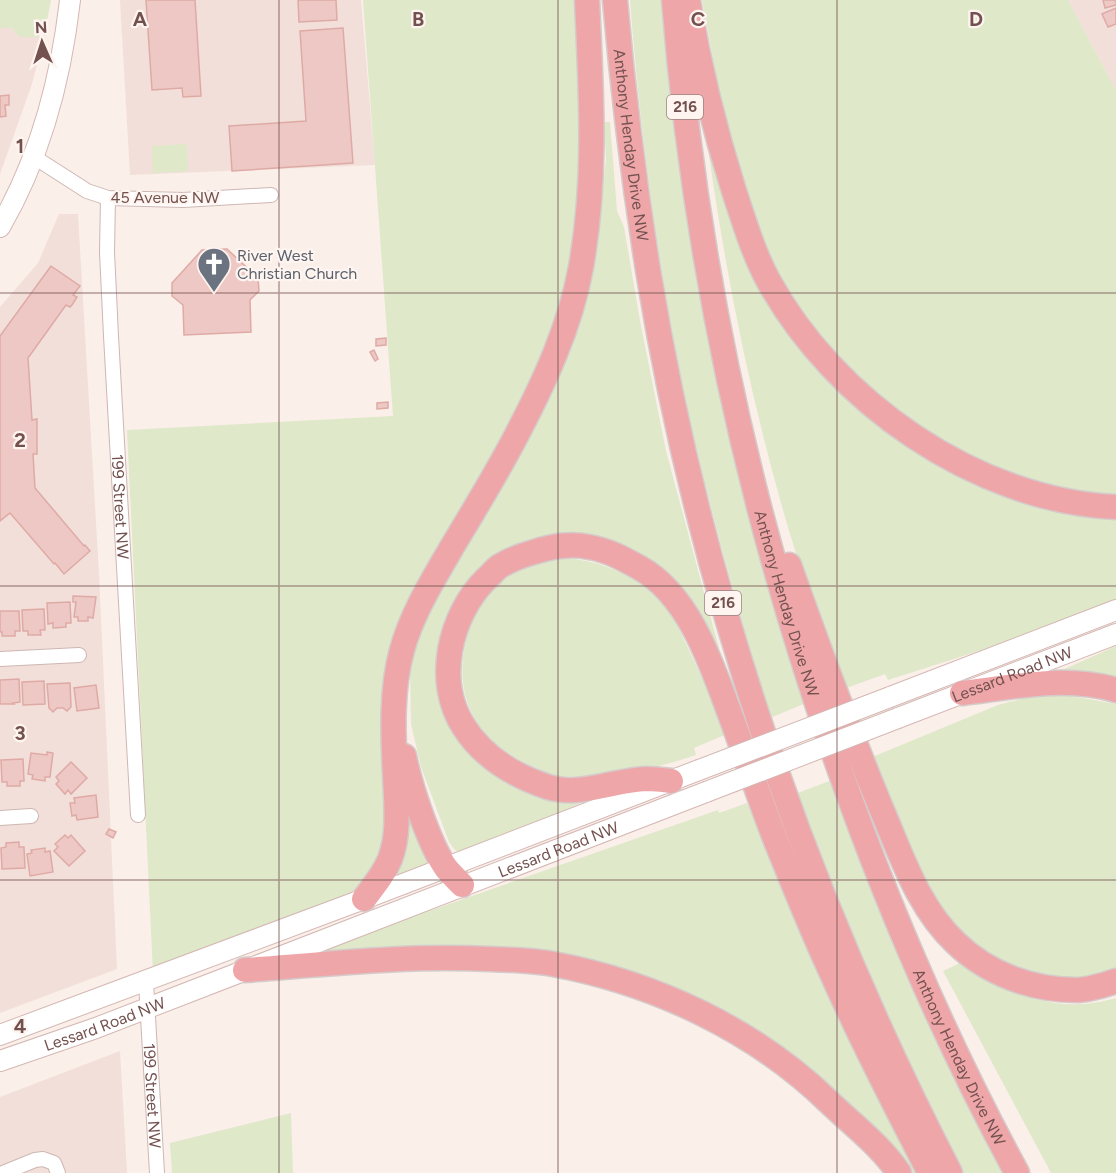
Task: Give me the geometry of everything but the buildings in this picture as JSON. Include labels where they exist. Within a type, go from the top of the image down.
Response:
[{"type":"highway","points":[[364,899],[387,865],[395,833],[395,707],[399,665],[413,621],[430,584],[514,441],[550,368],[568,318],[581,269],[588,218],[593,150],[587,0]]},
{"type":"highway","name":"Anthony Henday Drive NW","points":[[615,0],[624,95],[649,278],[682,444],[723,605],[771,756],[838,935],[878,1025],[950,1173]]},
{"type":"highway","name":"Anthony Henday Drive NW","points":[[674,0],[695,192],[716,318],[756,500],[774,567],[851,804],[892,911],[960,1063],[1017,1173]]},
{"type":"highway","points":[[688,0],[705,88],[745,224],[768,280],[794,319],[829,364],[868,401],[903,429],[983,476],[1051,498],[1116,507]]},
{"type":"highway","points":[[716,318],[747,415],[787,560],[818,647],[848,728],[888,824],[915,886],[934,918],[955,943],[983,964],[1002,975],[1026,984],[1077,990],[1116,981]]},
{"type":"highway","points":[[671,781],[644,779],[613,786],[575,790],[550,788],[500,765],[462,725],[448,680],[451,645],[465,605],[478,587],[498,567],[525,554],[566,544],[590,547],[616,555],[648,572],[674,597],[690,621],[714,671],[776,842],[829,967],[883,1084],[930,1173]]},
{"type":"highway","points":[[962,693],[1047,683],[1074,683],[1116,690]]},
{"type":"highway","points":[[395,707],[400,742],[414,794],[437,851],[446,868],[462,885]]},
{"type":"highway","points":[[245,970],[401,959],[488,958],[553,964],[636,987],[718,1021],[783,1062],[892,1162],[899,1173]]},
{"type":"main road","points":[[0,227],[34,157],[60,68],[70,0]]},
{"type":"main road","name":"Lessard Road NW","points":[[0,1035],[446,868],[1116,610]]},
{"type":"main road","name":"Lessard Road NW","points":[[0,1061],[96,1029],[462,885],[1116,634]]},
{"type":"street","name":"45 Avenue NW","points":[[34,157],[87,191],[108,198],[183,200],[272,195]]},
{"type":"street","name":"199 Street NW","points":[[108,198],[107,252],[110,324],[138,815]]},
{"type":"street","points":[[0,659],[79,655]]},
{"type":"street","points":[[0,818],[30,816]]},
{"type":"street","name":"199 Street NW","points":[[146,982],[157,1173]]},
{"type":"street","points":[[3,1173],[43,1159],[54,1163],[58,1173]]},
{"type":"shaded area","points":[[120,0],[361,0],[375,165],[130,175]]},
{"type":"shaded area","points":[[1068,0],[1116,0],[1116,90]]},
{"type":"shaded area","points":[[0,28],[12,28],[19,37],[44,37],[32,84],[0,174]]},
{"type":"shaded area","points":[[59,214],[78,214],[99,574],[117,969],[0,1013],[0,307],[38,263]]},
{"type":"shaded area","points":[[120,1051],[127,1173],[0,1173],[0,1097]]},
{"type":"green space","points":[[0,0],[51,0],[44,37],[19,37],[12,28],[0,28]]},
{"type":"green space","points":[[363,0],[580,0],[585,138],[574,256],[558,320],[530,389],[390,654],[382,706],[381,744],[392,805],[382,869],[351,897],[153,973],[127,430],[393,416]]},
{"type":"green space","points":[[630,0],[664,0],[806,703],[770,718],[714,518],[675,348],[651,199]]},
{"type":"green space","points":[[702,0],[1068,0],[1116,90],[1116,497],[1054,488],[987,466],[909,421],[836,357],[802,313],[777,275],[764,244],[728,139]]},
{"type":"green space","points":[[604,122],[610,122],[617,211],[624,227],[666,451],[720,652],[715,652],[669,579],[544,540],[449,620],[468,744],[587,800],[535,825],[459,852],[449,842],[421,767],[411,724],[410,667],[427,615],[548,400],[576,330],[600,218],[606,160]]},
{"type":"green space","points":[[187,144],[188,171],[153,173],[152,146]]},
{"type":"green space","points":[[713,154],[759,284],[946,468],[986,487],[1028,502],[1072,513],[1116,518],[1116,601],[1032,634],[888,680],[885,674],[844,689],[796,553],[764,440],[742,346],[724,250],[709,155]]},
{"type":"green space","points":[[567,558],[594,563],[620,572],[644,586],[664,605],[681,633],[727,734],[694,748],[696,755],[669,763],[614,774],[569,777],[550,774],[512,756],[482,729],[465,695],[462,676],[463,655],[474,618],[488,595],[506,578],[527,567]]},
{"type":"green space","points":[[1116,646],[1116,677],[1060,676],[1058,672]]},
{"type":"green space","points":[[1040,694],[1066,695],[1116,704],[1116,976],[1051,981],[975,954],[929,895],[865,760],[998,705]]},
{"type":"green space","points":[[832,780],[1004,1173],[960,1173],[890,1028],[795,794]]},
{"type":"green space","points":[[404,799],[430,864],[388,882]]},
{"type":"green space","points":[[747,803],[919,1173],[909,1173],[814,1072],[760,1032],[708,1007],[611,969],[300,956],[718,810],[719,813]]},
{"type":"green space","points":[[960,963],[1016,992],[1054,1003],[1094,1003],[1116,998],[1116,1173],[1051,1173],[943,971]]},
{"type":"green space","points":[[291,1113],[293,1173],[172,1173],[170,1143]]},
{"type":"place","name":"River West Christian Church","points":[[214,293]]}]
